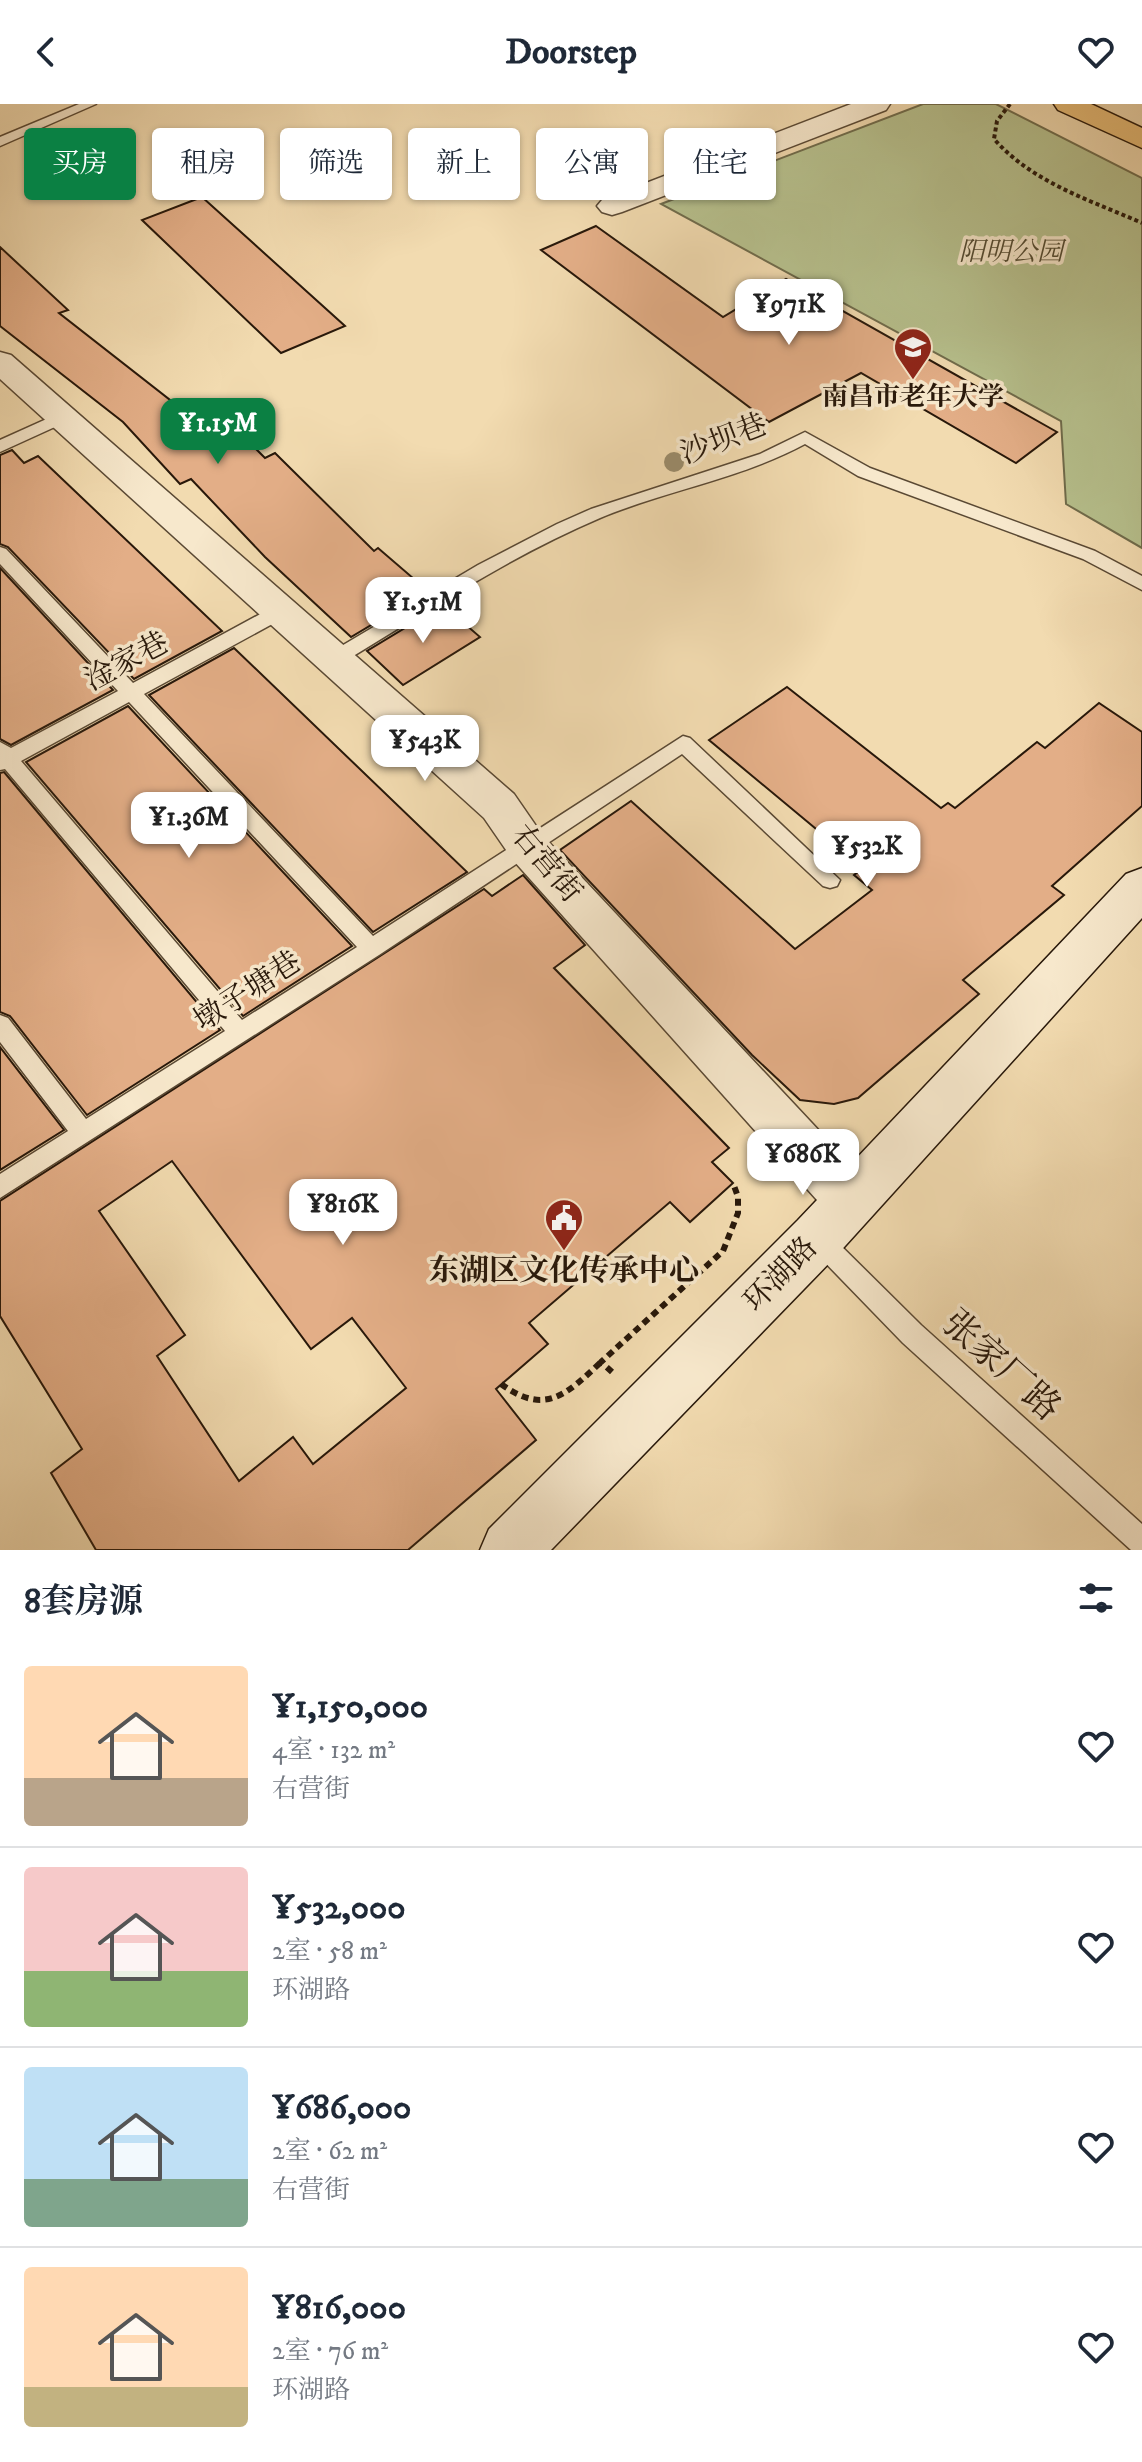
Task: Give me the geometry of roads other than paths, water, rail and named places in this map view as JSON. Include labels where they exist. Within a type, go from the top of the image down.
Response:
[{"type":"main road","points":[[1068,104],[1142,139]]},
{"type":"street","points":[[612,206],[876,104]]},
{"type":"street","name":"右营街","points":[[0,362],[499,806],[528,848],[851,1201]]},
{"type":"street","name":"环湖路","points":[[510,1550],[817,1238],[1142,887]]},
{"type":"lane","points":[[0,142],[90,104]]},
{"type":"lane","points":[[0,447],[62,417]]},
{"type":"lane","name":"沙坝巷","points":[[334,659],[484,569],[563,528],[597,513],[766,458],[805,437],[864,472],[1089,555],[1142,584]]},
{"type":"lane","points":[[0,553],[372,949]]},
{"type":"lane","name":"淦家巷","points":[[3,757],[281,611]]},
{"type":"lane","name":"墩子塘巷","points":[[0,1187],[528,848],[683,743],[830,880]]},
{"type":"lane","points":[[3,757],[240,1033]]},
{"type":"lane","points":[[0,1025],[84,1134]]},
{"type":"lane","name":"张家厂路","points":[[817,1238],[912,1334],[1142,1542]]},
{"type":"place","name":"南昌市老年大学","points":[[913,381]]},
{"type":"place","name":"东湖区文化传承中心","points":[[564,1252]]},
{"type":"park label","name":"阳明公园","points":[[1011,252]]}]
